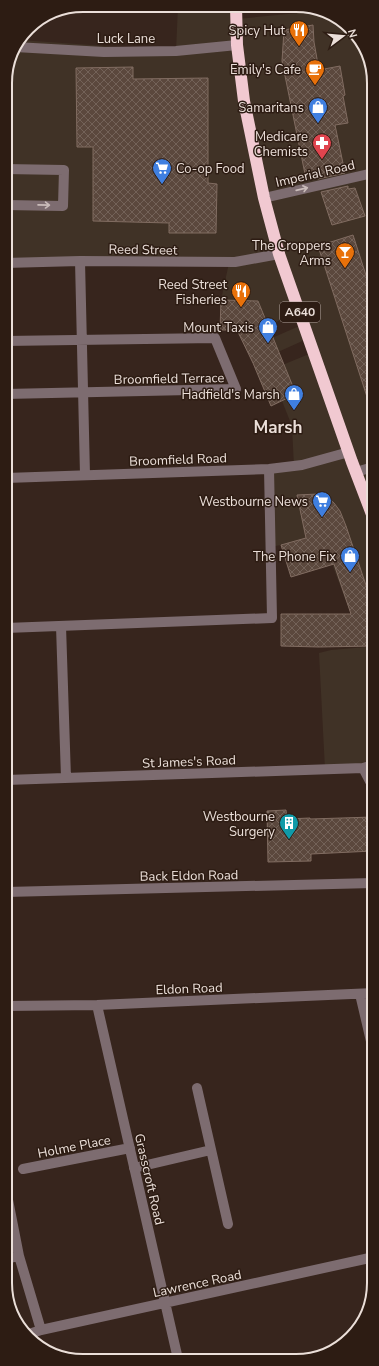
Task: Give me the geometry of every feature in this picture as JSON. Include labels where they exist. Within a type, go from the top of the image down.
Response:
[{"type":"highway","name":"A640","points":[[236,12],[237,45],[244,101],[264,198],[279,254],[367,501]]},
{"type":"street","name":"Luck Lane","points":[[22,47],[104,52],[176,51],[237,45]]},
{"type":"street","points":[[12,169],[64,170],[63,206],[12,205]]},
{"type":"street","name":"Imperial Road","points":[[264,198],[367,174]]},
{"type":"street","name":"Reed Street","points":[[12,263],[80,261],[235,262],[279,254]]},
{"type":"street","points":[[80,261],[85,475]]},
{"type":"street","name":"Broomfield Terrace","points":[[12,341],[215,338],[236,390],[12,394]]},
{"type":"street","name":"Broomfield Road","points":[[12,478],[269,469],[302,466],[349,452]]},
{"type":"street","points":[[12,628],[272,618],[269,469]]},
{"type":"street","points":[[356,472],[367,469]]},
{"type":"street","points":[[61,626],[66,778]]},
{"type":"street","name":"St James's Road","points":[[12,780],[367,767]]},
{"type":"street","points":[[363,768],[367,776]]},
{"type":"street","name":"Back Eldon Road","points":[[12,892],[367,883]]},
{"type":"street","points":[[360,994],[367,1024]]},
{"type":"street","name":"Eldon Road","points":[[12,1006],[96,1005],[367,994]]},
{"type":"street","name":"Grasscroft Road","points":[[96,1005],[177,1354]]},
{"type":"street","points":[[197,1088],[228,1224]]},
{"type":"street","name":"Holme Place","points":[[23,1169],[130,1148]]},
{"type":"street","points":[[134,1168],[211,1150]]},
{"type":"street","points":[[12,1220],[19,1256],[40,1330]]},
{"type":"street","points":[[12,1258],[19,1256]]},
{"type":"street","name":"Lawrence Road","points":[[32,1332],[367,1259]]},
{"type":"shaded area","points":[[178,12],[236,12],[237,19],[305,12],[323,17],[346,33],[360,52],[366,69],[367,776],[363,768],[325,769],[319,653],[331,650],[366,647],[365,614],[349,609],[332,564],[281,545],[270,547],[269,469],[294,467],[292,426],[282,401],[271,406],[258,375],[314,352],[309,338],[278,352],[272,338],[304,324],[299,311],[241,339],[237,330],[220,330],[221,300],[229,263],[12,264],[12,78],[14,65],[19,52],[27,40],[176,51]]},
{"type":"building","points":[[313,25],[314,42],[319,70],[340,66],[348,123],[335,125],[345,173],[318,179],[316,172],[305,174],[282,61],[284,30]]},
{"type":"building","points":[[133,67],[133,79],[208,78],[208,183],[217,184],[216,233],[169,233],[169,223],[93,221],[93,147],[77,147],[76,68]]},
{"type":"building","points":[[348,186],[348,189],[355,188],[365,216],[332,225],[321,192]]},
{"type":"building","points":[[353,235],[367,278],[367,397],[318,246]]},
{"type":"building","points":[[221,300],[258,301],[296,394],[271,406],[237,330],[220,330]]},
{"type":"building","points":[[318,494],[327,497],[340,511],[367,588],[367,646],[281,646],[281,614],[351,614],[334,564],[291,577],[281,545],[306,538],[297,495]]},
{"type":"building","points":[[286,810],[287,819],[367,817],[367,851],[311,854],[311,861],[268,862],[267,811]]},
{"type":"place","name":"Spicy Hut","points":[[299,47]]},
{"type":"place","name":"Emily's Cafe","points":[[315,86]]},
{"type":"place","name":"Samaritans","points":[[318,124]]},
{"type":"place","name":"Medicare Chemists","points":[[322,160]]},
{"type":"place","name":"Co-op Food","points":[[162,185]]},
{"type":"place","name":"The Croppers Arms","points":[[345,269]]},
{"type":"place","name":"Reed Street Fisheries","points":[[241,308]]},
{"type":"place","name":"Mount Taxis","points":[[268,344]]},
{"type":"place","name":"Hadfield's Marsh","points":[[294,411]]},
{"type":"place","name":"Westbourne News","points":[[322,518]]},
{"type":"place","name":"The Phone Fix","points":[[350,573]]},
{"type":"place","name":"Westbourne Surgery","points":[[289,840]]},
{"type":"district","name":"Marsh","points":[[278,427]]}]
